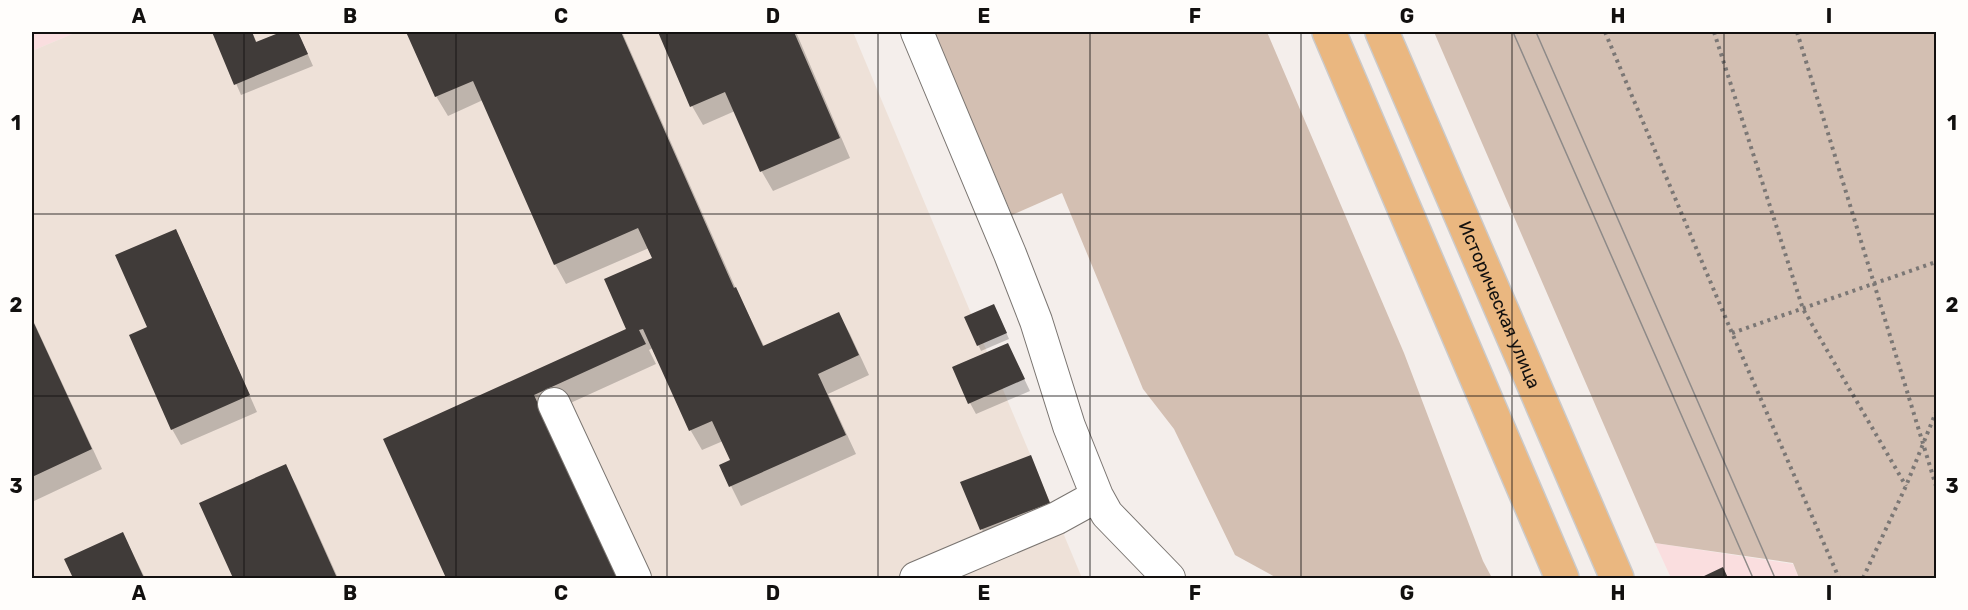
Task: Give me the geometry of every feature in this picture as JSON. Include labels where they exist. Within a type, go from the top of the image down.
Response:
[{"type":"highway","points":[[1329,32],[1562,579]]},
{"type":"highway","name":"Историческая улица","points":[[1382,32],[1617,579]]},
{"type":"lane","points":[[917,32],[1036,321],[1069,426],[1097,496],[1107,514],[1168,579]]},
{"type":"lane","points":[[554,404],[635,579]]},
{"type":"lane","points":[[916,579],[1057,518],[1097,496]]},
{"type":"path","points":[[1605,32],[1839,579]]},
{"type":"path","points":[[1714,32],[1803,309],[1906,486]]},
{"type":"path","points":[[1797,32],[1936,486]]},
{"type":"path","points":[[1732,333],[1936,262]]},
{"type":"path","points":[[1863,579],[1906,486],[1936,412]]},
{"type":"shaded area","points":[[32,32],[77,32],[32,51]]},
{"type":"shaded area","points":[[77,32],[853,32],[1082,578],[32,578],[32,51]]},
{"type":"shaded area","points":[[934,32],[1267,32],[1404,353],[1483,561],[1492,578],[1277,578],[1235,555],[1174,429],[1143,389],[1062,193],[1012,215]]},
{"type":"shaded area","points":[[1434,32],[1936,32],[1936,578],[1799,578],[1793,563],[1655,543]]},
{"type":"shaded area","points":[[1655,543],[1793,564],[1799,578],[1671,578]]},
{"type":"building","points":[[212,32],[252,32],[256,42],[281,32],[298,32],[308,54],[234,85]]},
{"type":"building","points":[[406,32],[621,32],[734,288],[736,287],[763,346],[839,312],[859,355],[818,374],[846,435],[729,487],[719,465],[730,460],[712,421],[689,431],[643,329],[639,330],[646,344],[534,395],[617,578],[446,578],[383,439],[626,329],[604,279],[652,258],[638,228],[554,265],[473,81],[435,97]]},
{"type":"building","points":[[658,32],[794,32],[840,138],[760,172],[725,92],[690,107]]},
{"type":"building","points":[[176,229],[250,395],[171,430],[129,335],[147,327],[115,255]]},
{"type":"building","points":[[994,304],[1007,333],[977,346],[964,317]]},
{"type":"building","points":[[32,319],[92,449],[32,477]]},
{"type":"building","points":[[1008,343],[1025,379],[968,404],[952,367]]},
{"type":"building","points":[[1031,455],[1050,503],[980,530],[960,482]]},
{"type":"building","points":[[286,464],[337,578],[233,578],[199,503]]},
{"type":"building","points":[[123,532],[144,578],[73,578],[64,559]]},
{"type":"building","points":[[1723,567],[1728,578],[1702,577]]},
{"type":"tram line","points":[[1513,32],[1753,578]]},
{"type":"tram line","points":[[1536,32],[1775,578]]}]
